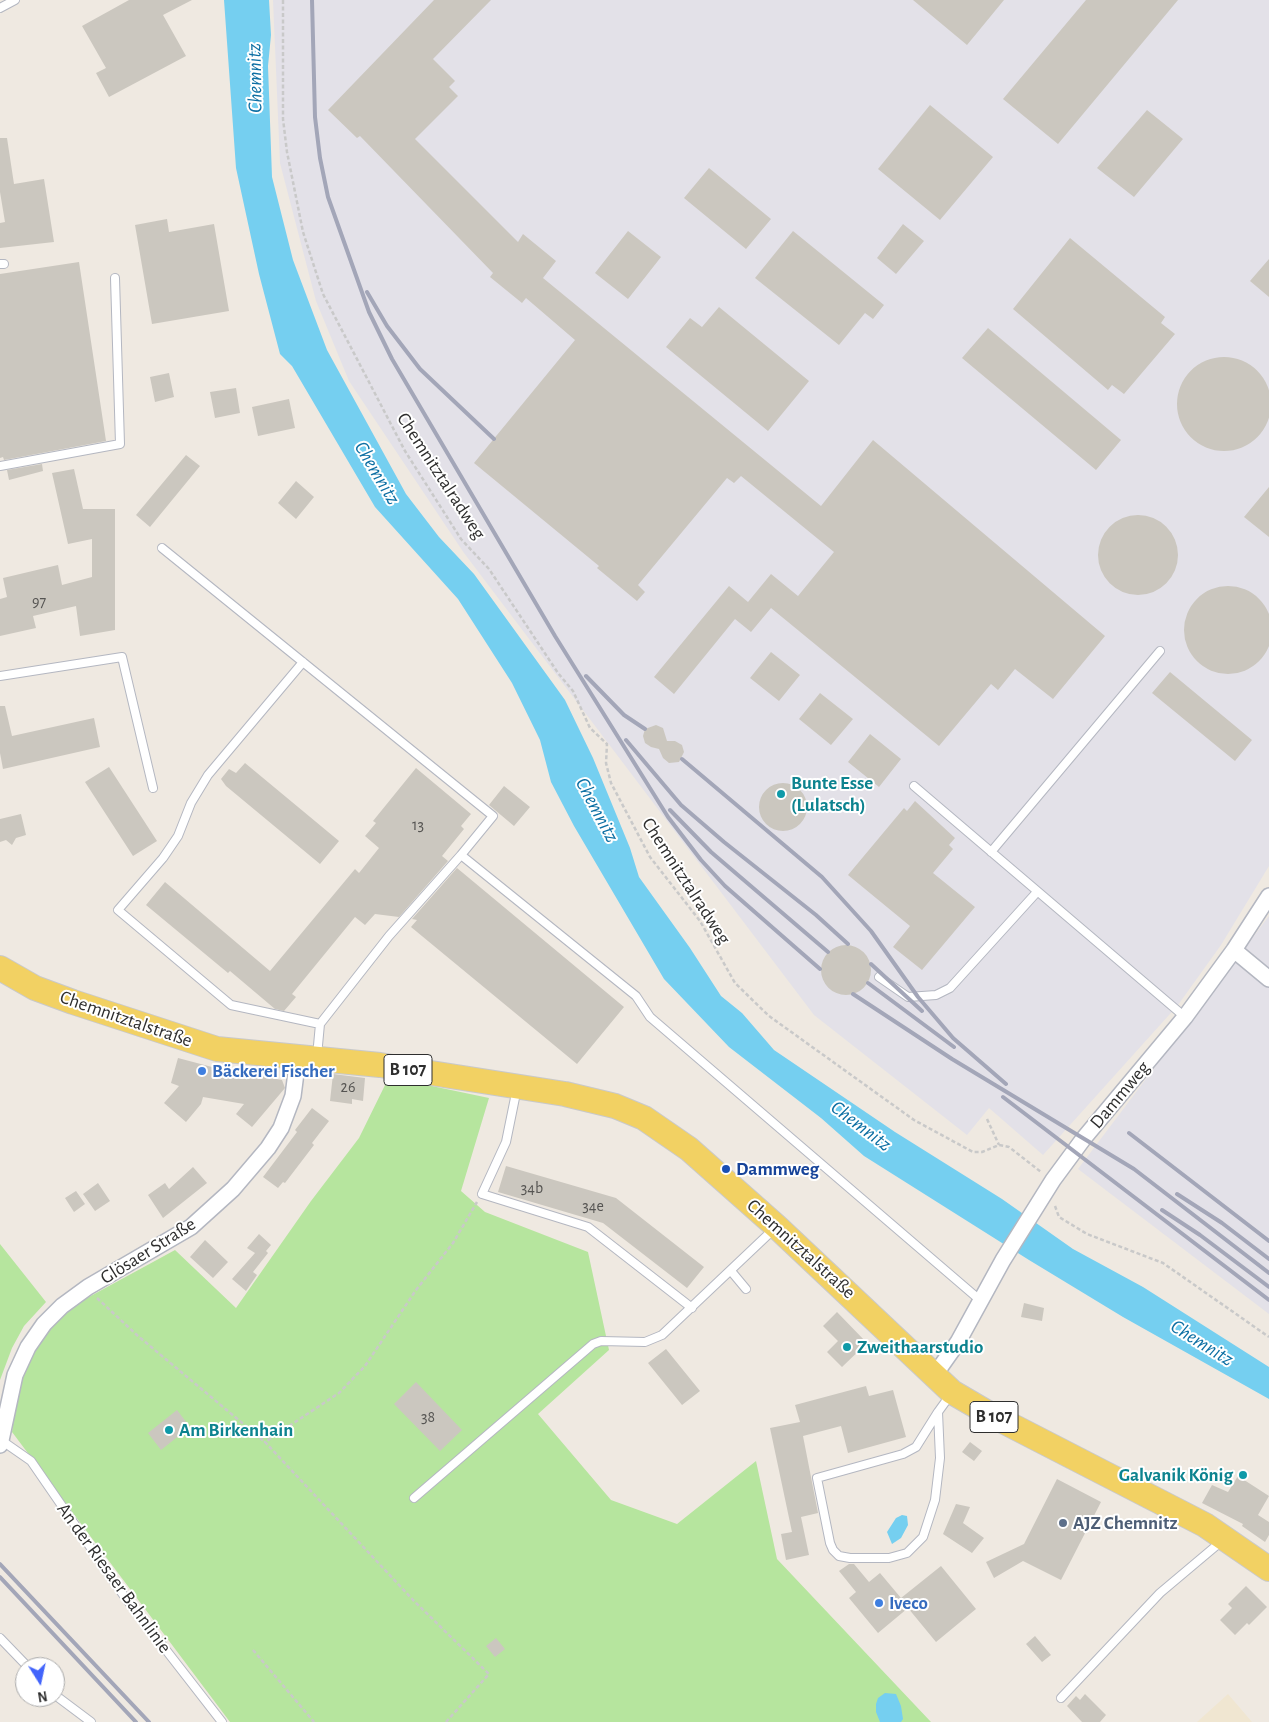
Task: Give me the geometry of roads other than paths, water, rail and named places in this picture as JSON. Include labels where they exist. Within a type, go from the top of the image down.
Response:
[{"type":"main road","name":"Chemnitztalstraße","points":[[0,968],[35,988],[200,1044],[240,1053],[380,1065],[518,1086],[597,1100],[644,1118],[689,1149],[777,1227],[952,1392],[993,1416],[1174,1508],[1226,1538],[1269,1569]]},
{"type":"street","name":"Dammweg","points":[[934,1376],[958,1342],[1002,1260],[1053,1180],[1084,1138],[1185,1017],[1234,950],[1269,896]]},
{"type":"street","points":[[1234,950],[1269,979]]},
{"type":"street","name":"Glösaer Straße","points":[[0,1442],[15,1375],[28,1347],[44,1324],[62,1306],[88,1287],[169,1242],[212,1210],[233,1189],[268,1148],[280,1128],[307,1058]]},
{"type":"lane","points":[[0,8],[14,0]]},
{"type":"lane","points":[[0,466],[120,444],[115,278]]},
{"type":"lane","points":[[162,548],[493,816],[389,936],[320,1024],[307,1058]]},
{"type":"lane","points":[[991,852],[1160,651]]},
{"type":"lane","points":[[0,676],[122,657],[154,788]]},
{"type":"lane","points":[[303,662],[208,775],[191,803],[178,836],[163,858],[118,910],[231,1005],[320,1024]]},
{"type":"lane","points":[[914,786],[1185,1017]]},
{"type":"lane","points":[[461,854],[636,996],[650,1017],[981,1301]]},
{"type":"lane","points":[[879,977],[908,997],[936,996],[950,988],[1037,892]]},
{"type":"lane","points":[[518,1086],[506,1142],[482,1194],[588,1227],[692,1308]]},
{"type":"lane","points":[[414,1498],[592,1344],[602,1341],[645,1342],[662,1335],[777,1227]]},
{"type":"lane","points":[[731,1271],[746,1289]]},
{"type":"lane","points":[[938,1412],[940,1458],[935,1500],[923,1537],[907,1553],[889,1558],[850,1558],[840,1556],[833,1550],[830,1543],[818,1478],[903,1454],[916,1446],[938,1412],[952,1392]]},
{"type":"lane","name":"An der Riesaer Bahnlinie","points":[[0,1442],[31,1460],[124,1596],[222,1722]]},
{"type":"lane","points":[[1061,1698],[1160,1593],[1226,1538]]},
{"type":"lane","points":[[0,1638],[18,1657]]},
{"type":"lane","points":[[65,1702],[91,1722]]},
{"type":"water","name":"Chemnitz","points":[[224,0],[269,0],[271,35],[268,66],[272,177],[293,260],[327,350],[406,494],[439,537],[474,574],[565,700],[593,758],[630,848],[639,877],[690,948],[721,996],[742,1013],[774,1050],[895,1132],[1002,1199],[1073,1249],[1143,1287],[1269,1367],[1269,1399],[1123,1317],[864,1156],[821,1118],[729,1047],[664,979],[574,826],[551,782],[540,740],[512,683],[458,599],[375,507],[292,366],[280,354],[259,274],[236,168]]},
{"type":"water","points":[[902,1515],[907,1516],[908,1525],[901,1538],[892,1544],[887,1532],[896,1518]]},
{"type":"water","points":[[885,1693],[896,1694],[901,1706],[903,1719],[901,1722],[880,1722],[876,1712],[876,1704],[878,1698]]},
{"type":"railway","points":[[312,0],[315,117],[320,158],[328,197],[369,312],[392,359],[555,636],[668,817],[701,860],[725,886],[820,969]]},
{"type":"railway","points":[[367,292],[387,326],[420,369],[494,439]]},
{"type":"railway","points":[[586,676],[624,715],[645,729]]},
{"type":"railway","points":[[626,740],[681,805],[724,842],[816,915],[848,944]]},
{"type":"railway","points":[[682,759],[822,877],[871,931],[918,997],[953,1038],[1006,1084]]},
{"type":"railway","points":[[670,810],[711,852],[828,952]]},
{"type":"railway","points":[[871,964],[922,1011]]},
{"type":"railway","points":[[868,983],[954,1047]]},
{"type":"railway","points":[[853,994],[952,1059],[1134,1169],[1269,1273]]},
{"type":"railway","points":[[1003,1097],[1269,1300]]},
{"type":"railway","points":[[1129,1133],[1269,1241]]},
{"type":"railway","points":[[1177,1194],[1222,1223],[1269,1259]]},
{"type":"railway","points":[[1162,1210],[1200,1235],[1269,1287]]},
{"type":"railway","points":[[0,1564],[149,1722]]},
{"type":"railway","points":[[0,1577],[136,1722]]},
{"type":"place","name":"Bunte Esse (Lulatsch)","points":[[781,794]]},
{"type":"place","name":"Bäckerei Fischer","points":[[202,1071]]},
{"type":"place","name":"Dammweg","points":[[726,1169]]},
{"type":"place","name":"Zweithaarstudio","points":[[847,1347]]},
{"type":"place","name":"Am Birkenhain","points":[[169,1430]]},
{"type":"place","name":"Galvanik König","points":[[1243,1475]]},
{"type":"place","name":"AJZ Chemnitz","points":[[1063,1523]]},
{"type":"place","name":"Iveco","points":[[879,1603]]}]
